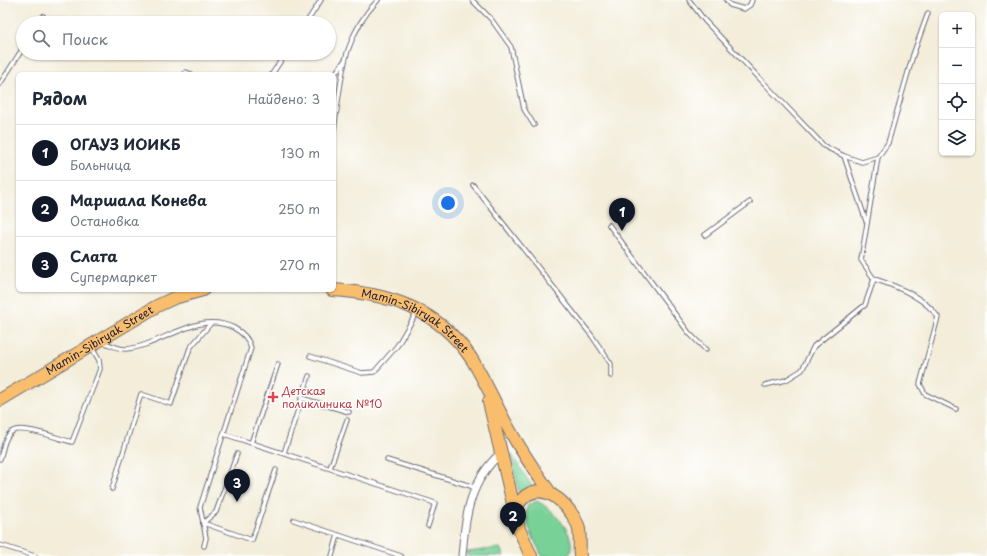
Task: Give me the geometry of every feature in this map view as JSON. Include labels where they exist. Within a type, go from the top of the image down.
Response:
[{"type":"main road","name":"Mamin-Sibiryak Street","points":[[336,290],[352,291],[383,297],[418,309],[448,331],[461,344],[472,359],[480,377]]},
{"type":"main road","name":"Mamin-Sibiryak Street","points":[[0,400],[157,306],[174,298],[196,292]]},
{"type":"main road","points":[[480,377],[487,396],[502,452],[519,529],[531,556]]},
{"type":"main road","points":[[480,377],[523,454],[551,494],[563,502],[578,526],[578,554]]},
{"type":"main road","points":[[515,510],[520,499],[528,493],[533,491],[551,494]]},
{"type":"street","points":[[462,556],[468,510],[474,487],[483,470],[502,452]]},
{"type":"lane","points":[[311,16],[321,0]]},
{"type":"lane","points":[[336,117],[348,47],[358,24],[378,0]]},
{"type":"lane","points":[[472,0],[490,19],[511,47],[524,109],[534,125]]},
{"type":"lane","points":[[689,0],[705,21],[824,146],[844,156],[862,162],[878,157]]},
{"type":"lane","points":[[726,0],[730,5],[744,9],[750,5],[752,0]]},
{"type":"lane","points":[[928,13],[913,55],[888,143],[878,157],[861,260],[874,279],[891,284],[930,306],[938,317],[920,384],[925,394],[956,409]]},
{"type":"lane","points":[[0,84],[16,59]]},
{"type":"lane","points":[[336,72],[346,59]]},
{"type":"lane","points":[[273,72],[281,60]]},
{"type":"lane","points":[[844,156],[867,223]]},
{"type":"lane","points":[[474,185],[592,336],[611,364],[611,376]]},
{"type":"lane","points":[[705,235],[750,202]]},
{"type":"lane","points":[[609,225],[689,333],[706,350]]},
{"type":"lane","points":[[765,385],[786,380],[802,370],[814,346],[865,305],[874,279]]},
{"type":"lane","points":[[310,356],[362,373],[374,372],[397,346],[418,309]]},
{"type":"lane","points":[[112,489],[141,394],[171,404],[190,348],[212,323]]},
{"type":"lane","points":[[0,459],[5,440],[13,431],[23,428],[72,442],[100,369],[94,343],[124,349],[182,329],[212,323],[231,327],[243,333],[251,348],[200,507],[206,538],[204,546]]},
{"type":"lane","points":[[251,443],[278,364]]},
{"type":"lane","points":[[284,453],[309,376]]},
{"type":"lane","points":[[301,398],[349,412]]},
{"type":"lane","points":[[330,468],[346,420]]},
{"type":"lane","points":[[224,434],[435,503],[428,526]]},
{"type":"lane","points":[[203,523],[216,512],[237,454]]},
{"type":"lane","points":[[387,460],[474,487]]},
{"type":"lane","points":[[203,523],[252,540],[276,470]]},
{"type":"lane","points":[[294,520],[401,556]]},
{"type":"lane","points":[[332,556],[338,535]]},
{"type":"lane","points":[[0,544],[35,556]]},
{"type":"green space","points":[[511,453],[532,486],[519,494]]},
{"type":"green space","points":[[537,501],[557,517],[568,533],[571,541],[571,549],[568,556],[542,556],[530,531],[527,518],[528,505]]},
{"type":"green space","points":[[500,548],[504,556],[467,556],[467,552]]},
{"type":"place","name":"ОГАУЗ ИОИКБ","points":[[622,231]]},
{"type":"place","name":"Детская поликлиника №10","points":[[273,397]]},
{"type":"place","name":"Слата","points":[[237,502]]},
{"type":"place","name":"Маршала Конева","points":[[513,535]]}]
